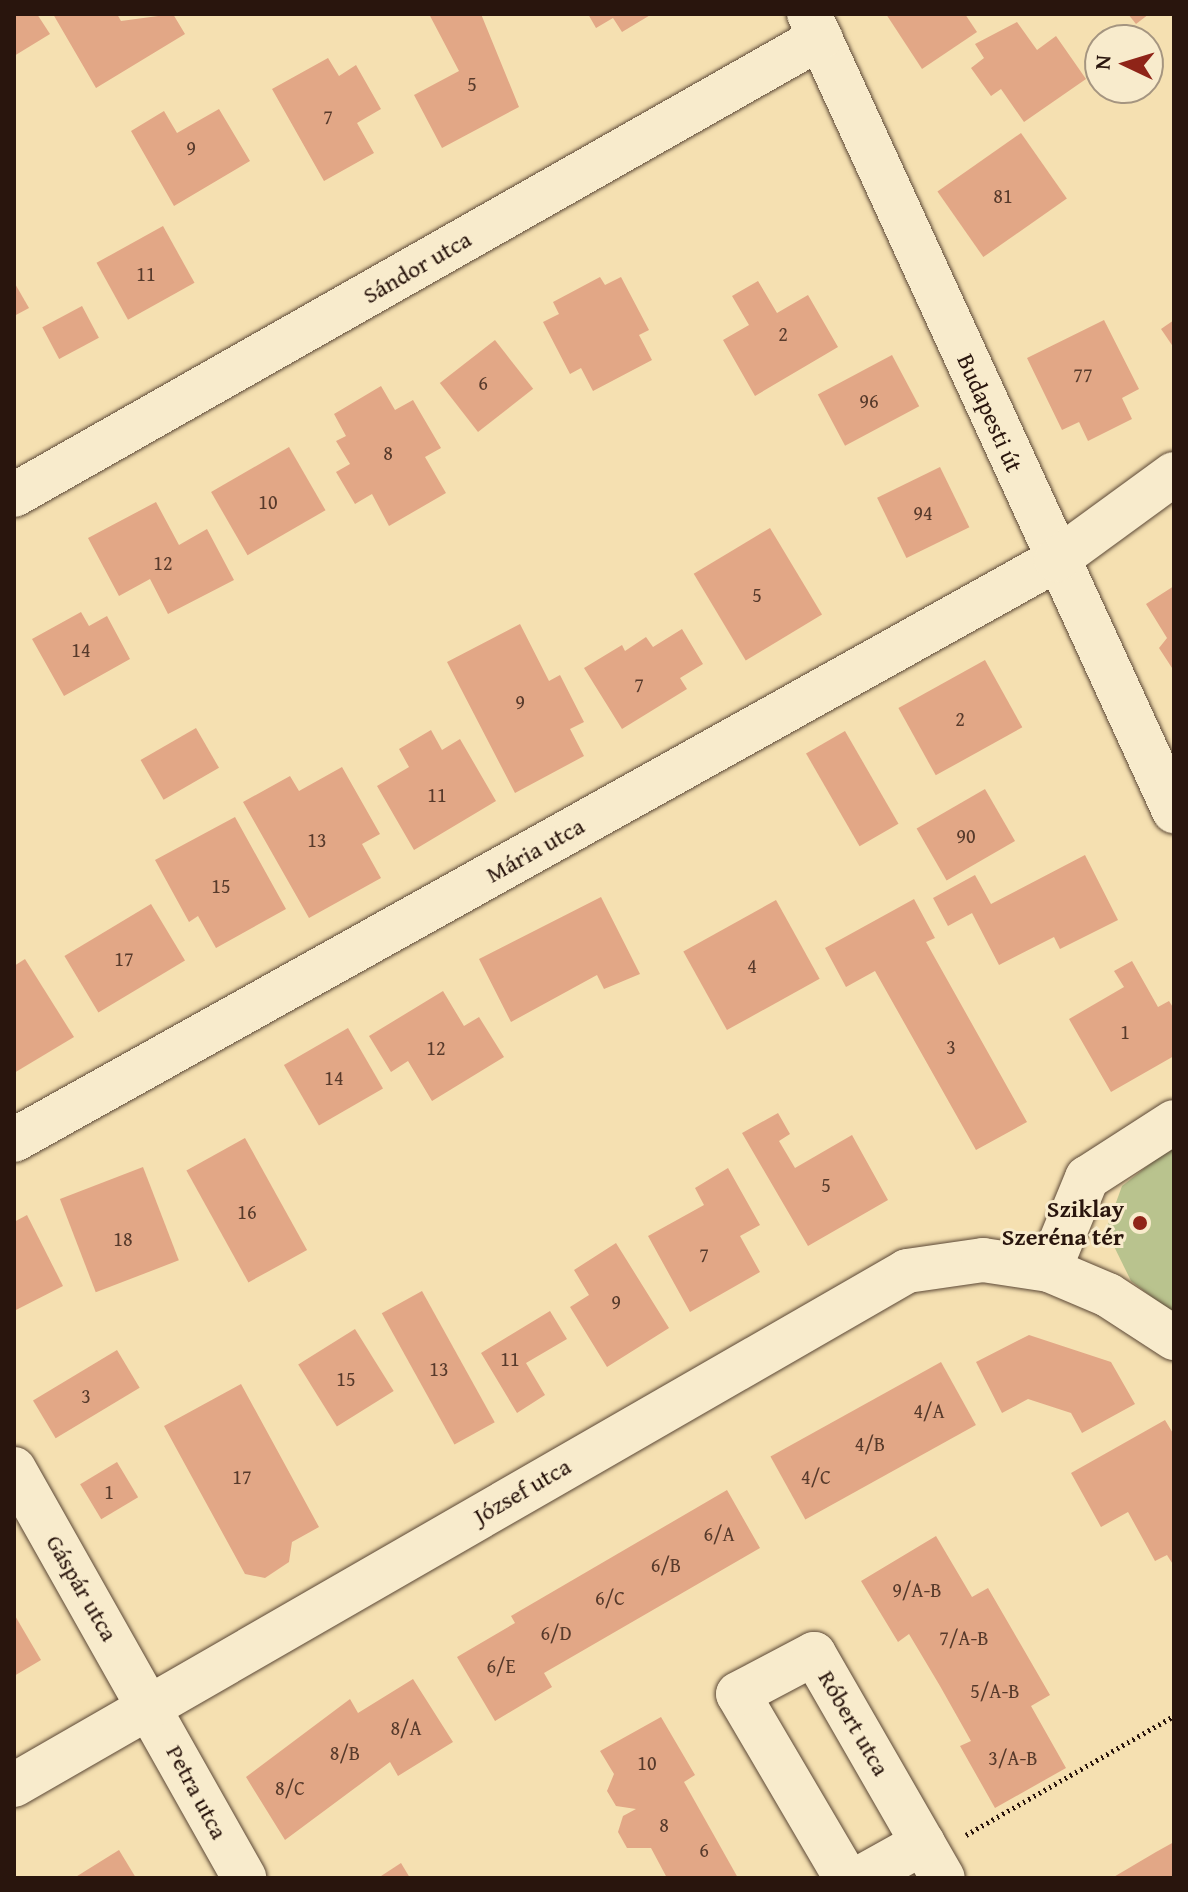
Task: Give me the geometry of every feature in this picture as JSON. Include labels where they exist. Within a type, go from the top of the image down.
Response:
[{"type":"street","name":"Sándor utca","points":[[14,495],[814,26]]},
{"type":"street","name":"Budapesti út","points":[[814,26],[1056,560],[1174,811]]},
{"type":"street","name":"Mária utca","points":[[14,1140],[1056,560],[1174,474]]},
{"type":"street","points":[[1049,1270],[1087,1178],[1174,1122]]},
{"type":"street","name":"József utca","points":[[14,1785],[877,1285],[957,1260],[1049,1270],[1108,1295],[1174,1338]]},
{"type":"street","name":"Gáspár utca","points":[[14,1469],[151,1706]]},
{"type":"street","name":"Róbert utca","points":[[846,1878],[738,1694],[814,1654],[932,1859]]},
{"type":"street","name":"Petra utca","points":[[151,1706],[244,1878]]},
{"type":"street","points":[[860,1878],[932,1859]]},
{"type":"path","points":[[932,1859],[1174,1716]]},
{"type":"green space","name":"Sziklay Szeréna tér","points":[[1174,1145],[1174,1314],[1131,1281],[1106,1230],[1122,1186]]},
{"type":"building","points":[[14,14],[37,14],[50,34],[14,56]]},
{"type":"building","points":[[53,14],[117,14],[121,21],[173,14],[185,34],[96,88]]},
{"type":"building","points":[[429,14],[481,14],[519,107],[442,148],[414,95],[459,71]]},
{"type":"building","points":[[588,14],[652,14],[622,32],[613,18],[596,28]]},
{"type":"building","points":[[886,14],[965,14],[977,32],[922,69]]},
{"type":"building","points":[[1128,14],[1149,14],[1136,24]]},
{"type":"building","points":[[1017,22],[1037,50],[1056,36],[1084,80],[1024,122],[1001,89],[991,96],[971,68],[984,58],[975,44]]},
{"type":"building","points":[[328,58],[339,76],[356,65],[381,109],[357,123],[374,153],[324,181],[272,89]]},
{"type":"building","points":[[219,109],[250,161],[174,206],[131,131],[164,111],[177,133]]},
{"type":"building","points":[[1021,133],[1067,199],[983,257],[937,192]]},
{"type":"building","points":[[163,226],[195,283],[128,320],[97,263]]},
{"type":"building","points":[[600,277],[605,285],[621,277],[649,330],[639,335],[652,360],[593,391],[581,368],[570,374],[543,322],[559,314],[553,302]]},
{"type":"building","points":[[758,281],[777,313],[808,295],[838,347],[755,396],[723,340],[749,325],[732,296]]},
{"type":"building","points":[[14,282],[29,308],[14,316]]},
{"type":"building","points":[[82,306],[99,338],[59,359],[42,327]]},
{"type":"building","points":[[1104,320],[1139,389],[1122,398],[1132,419],[1088,441],[1079,422],[1062,430],[1027,358]]},
{"type":"building","points":[[1174,320],[1174,348],[1161,329]]},
{"type":"building","points":[[495,340],[533,389],[478,432],[440,383]]},
{"type":"building","points":[[892,355],[919,406],[845,446],[818,394]]},
{"type":"building","points":[[381,386],[395,410],[413,400],[441,448],[425,457],[446,493],[389,526],[372,494],[355,504],[336,472],[350,464],[336,441],[346,436],[334,414]]},
{"type":"building","points":[[289,447],[326,510],[248,555],[211,492]]},
{"type":"building","points":[[940,467],[969,527],[906,558],[877,498]]},
{"type":"building","points":[[156,502],[179,545],[207,529],[234,580],[168,614],[150,579],[119,596],[88,538]]},
{"type":"building","points":[[770,528],[822,615],[746,660],[694,574]]},
{"type":"building","points":[[1174,586],[1174,671],[1159,648],[1167,638],[1146,604]]},
{"type":"building","points":[[81,612],[89,626],[107,616],[130,659],[64,696],[32,639]]},
{"type":"building","points":[[520,624],[549,681],[560,675],[584,722],[570,729],[584,756],[515,793],[447,662]]},
{"type":"building","points":[[682,629],[703,664],[680,678],[687,689],[622,729],[584,668],[622,645],[625,651],[646,637],[653,647]]},
{"type":"building","points":[[985,660],[1022,727],[936,775],[898,708]]},
{"type":"building","points":[[196,728],[219,768],[164,800],[141,760]]},
{"type":"building","points":[[431,730],[442,750],[460,739],[496,801],[414,850],[377,786],[409,767],[399,749]]},
{"type":"building","points":[[845,731],[898,824],[860,846],[806,754]]},
{"type":"building","points":[[342,767],[380,834],[362,844],[381,878],[309,918],[243,802],[290,776],[299,791]]},
{"type":"building","points":[[985,789],[1015,841],[947,880],[917,828]]},
{"type":"building","points":[[235,817],[286,909],[216,948],[198,916],[189,922],[155,860]]},
{"type":"building","points":[[1085,855],[1118,920],[1060,949],[1054,937],[999,965],[972,913],[948,926],[933,898],[975,875],[991,904]]},
{"type":"building","points":[[601,897],[640,974],[604,989],[597,975],[511,1022],[479,959]]},
{"type":"building","points":[[914,899],[935,938],[926,942],[1027,1122],[976,1150],[875,971],[846,987],[825,948]]},
{"type":"building","points":[[776,900],[820,979],[727,1030],[683,951]]},
{"type":"building","points":[[151,904],[185,961],[98,1013],[64,956]]},
{"type":"building","points":[[25,959],[74,1037],[14,1073],[14,966]]},
{"type":"building","points":[[1132,961],[1158,1007],[1169,1001],[1174,1009],[1174,1056],[1111,1092],[1069,1019],[1124,987],[1114,971]]},
{"type":"building","points":[[443,991],[464,1026],[479,1017],[504,1057],[432,1101],[408,1061],[391,1072],[369,1036]]},
{"type":"building","points":[[348,1028],[383,1089],[319,1126],[284,1065]]},
{"type":"building","points":[[778,1113],[790,1134],[779,1141],[795,1168],[852,1135],[888,1200],[808,1246],[742,1133]]},
{"type":"building","points":[[245,1138],[307,1250],[248,1282],[186,1170]]},
{"type":"building","points":[[143,1167],[179,1260],[96,1292],[60,1199]]},
{"type":"building","points":[[728,1168],[760,1225],[740,1236],[760,1272],[690,1312],[648,1236],[704,1205],[695,1188]]},
{"type":"building","points":[[27,1215],[63,1286],[14,1311],[14,1222]]},
{"type":"building","points":[[616,1243],[669,1328],[607,1367],[570,1307],[589,1295],[574,1270]]},
{"type":"building","points":[[422,1291],[495,1422],[454,1444],[382,1313]]},
{"type":"building","points":[[550,1311],[567,1339],[526,1363],[545,1395],[517,1413],[481,1353]]},
{"type":"building","points":[[355,1329],[394,1391],[337,1426],[298,1365]]},
{"type":"building","points":[[1029,1335],[1111,1362],[1135,1404],[1082,1433],[1071,1413],[1028,1399],[1002,1413],[976,1362]]},
{"type":"building","points":[[117,1350],[140,1388],[56,1438],[33,1400]]},
{"type":"building","points":[[941,1362],[976,1425],[805,1520],[770,1457]]},
{"type":"building","points":[[241,1384],[319,1527],[292,1542],[289,1562],[265,1578],[245,1574],[164,1426]]},
{"type":"building","points":[[1165,1420],[1174,1435],[1174,1566],[1167,1555],[1155,1561],[1128,1512],[1101,1527],[1071,1473]]},
{"type":"building","points":[[117,1462],[138,1497],[101,1519],[80,1484]]},
{"type":"building","points":[[727,1490],[760,1548],[544,1673],[552,1687],[495,1721],[457,1657],[515,1623],[511,1616]]},
{"type":"building","points":[[936,1536],[972,1597],[988,1588],[1050,1695],[1031,1706],[1066,1768],[995,1808],[960,1746],[971,1741],[940,1686],[909,1634],[898,1642],[861,1581]]},
{"type":"building","points":[[14,1614],[41,1660],[14,1676]]},
{"type":"building","points":[[413,1679],[453,1742],[398,1776],[390,1762],[285,1840],[246,1777],[350,1699],[358,1713]]},
{"type":"building","points":[[661,1717],[695,1775],[684,1782],[738,1878],[667,1878],[651,1848],[627,1848],[618,1832],[623,1816],[636,1809],[616,1806],[607,1791],[614,1774],[600,1751]]},
{"type":"building","points":[[1174,1842],[1174,1878],[1112,1878],[1156,1852]]},
{"type":"building","points":[[119,1850],[136,1878],[74,1878]]},
{"type":"building","points":[[401,1863],[410,1878],[378,1878]]},
{"type":"place","name":"Sziklay Szeréna tér","points":[[1140,1223]]}]
